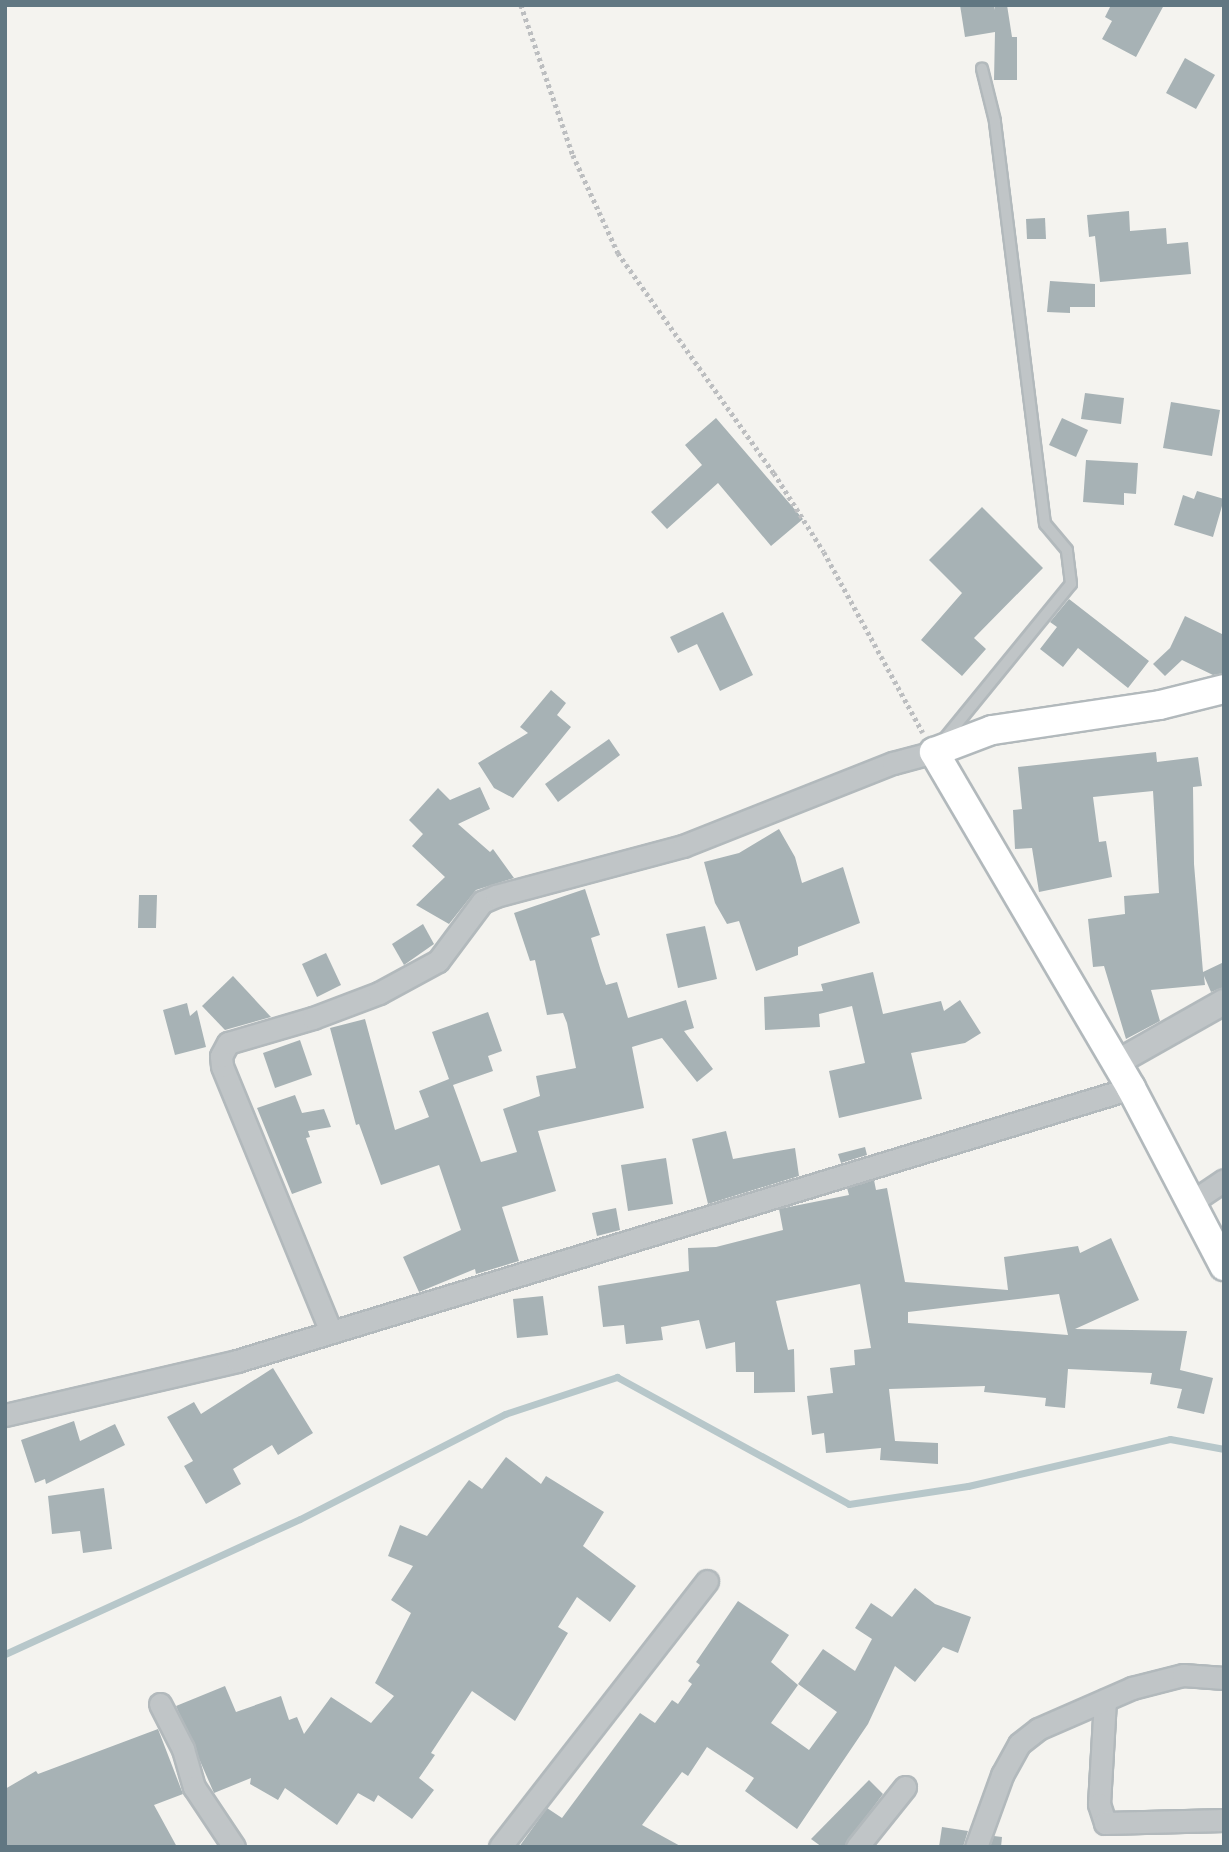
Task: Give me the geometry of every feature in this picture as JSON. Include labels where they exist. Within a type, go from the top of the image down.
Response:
[{"type":"main road","points":[[1224,689],[1160,705],[992,730],[934,752],[1131,1088],[1193,1201],[1224,1266]]},
{"type":"street","points":[[331,1332],[222,1066],[221,1056],[228,1042],[368,997],[438,961],[482,902],[496,896],[683,846],[893,763],[934,752]]},
{"type":"street","points":[[1116,1063],[1224,1002]]},
{"type":"street","points":[[5,1415],[237,1361],[1131,1088]]},
{"type":"street","points":[[1193,1201],[1224,1180]]},
{"type":"street","points":[[500,1847],[707,1581]]},
{"type":"street","points":[[976,1847],[1002,1775],[1019,1744],[1050,1721],[1183,1675],[1224,1678]]},
{"type":"street","points":[[1105,1700],[1099,1804],[1105,1823],[1224,1820]]},
{"type":"street","points":[[160,1704],[183,1749],[194,1787],[234,1847]]},
{"type":"street","points":[[858,1847],[905,1787]]},
{"type":"lane","points":[[934,752],[1071,584],[1067,550],[1045,524],[997,134],[982,69]]},
{"type":"path","points":[[521,5],[573,155],[618,253],[774,473],[824,552],[934,752]]},
{"type":"building","points":[[960,5],[994,5],[995,10],[995,5],[1007,5],[1012,37],[1017,37],[1017,80],[994,80],[995,32],[965,37]]},
{"type":"building","points":[[1111,5],[1164,5],[1136,57],[1102,39],[1112,21],[1105,17]]},
{"type":"building","points":[[1185,58],[1215,75],[1196,109],[1166,93]]},
{"type":"building","points":[[1129,211],[1130,231],[1166,228],[1167,244],[1188,242],[1191,274],[1100,282],[1095,236],[1089,237],[1087,215]]},
{"type":"building","points":[[1045,218],[1046,239],[1027,239],[1026,219]]},
{"type":"building","points":[[1050,281],[1095,284],[1095,307],[1070,307],[1070,313],[1047,312]]},
{"type":"building","points":[[1085,393],[1124,398],[1121,424],[1081,419]]},
{"type":"building","points":[[1171,402],[1220,410],[1212,456],[1163,448]]},
{"type":"building","points":[[716,418],[803,519],[771,546],[718,483],[667,529],[651,512],[702,465],[685,445]]},
{"type":"building","points":[[1062,418],[1088,430],[1076,457],[1049,445]]},
{"type":"building","points":[[1086,460],[1138,463],[1136,494],[1124,493],[1124,505],[1083,502]]},
{"type":"building","points":[[1197,491],[1224,499],[1213,537],[1174,525],[1183,495],[1194,499]]},
{"type":"building","points":[[982,507],[1043,568],[974,638],[986,649],[962,676],[921,640],[962,593],[929,560]]},
{"type":"building","points":[[1069,599],[1149,661],[1128,688],[1078,648],[1063,667],[1040,649],[1057,627],[1050,622]]},
{"type":"building","points":[[723,612],[753,675],[720,691],[697,644],[678,653],[670,637]]},
{"type":"building","points":[[1185,616],[1224,635],[1224,673],[1213,675],[1182,660],[1165,676],[1153,664],[1170,648]]},
{"type":"building","points":[[551,690],[566,703],[557,715],[571,727],[513,798],[494,788],[478,763],[528,733],[520,727]]},
{"type":"building","points":[[609,739],[620,755],[558,802],[545,784]]},
{"type":"building","points":[[1156,752],[1157,762],[1198,757],[1202,786],[1193,787],[1194,864],[1203,972],[1224,962],[1224,987],[1211,992],[1204,976],[1205,985],[1151,990],[1160,1021],[1126,1039],[1104,966],[1093,967],[1088,919],[1125,914],[1124,896],[1159,893],[1153,791],[1093,797],[1099,842],[1106,841],[1112,877],[1039,892],[1032,848],[1015,849],[1013,810],[1022,809],[1018,767]]},
{"type":"building","points":[[480,787],[490,809],[458,824],[490,852],[493,849],[514,878],[476,890],[449,924],[416,905],[445,877],[412,846],[423,834],[409,820],[438,788],[450,800]]},
{"type":"building","points":[[779,829],[795,857],[802,883],[843,867],[860,923],[798,947],[798,955],[756,971],[739,921],[727,924],[715,903],[704,862],[739,853]]},
{"type":"building","points":[[585,889],[600,935],[591,938],[601,971],[606,985],[617,982],[628,1018],[686,1000],[694,1028],[684,1031],[713,1069],[697,1082],[662,1038],[632,1047],[644,1108],[538,1131],[556,1191],[502,1207],[519,1261],[476,1274],[475,1269],[419,1292],[403,1257],[461,1230],[439,1165],[381,1185],[359,1124],[356,1125],[330,1028],[365,1019],[395,1130],[429,1117],[419,1091],[449,1079],[432,1032],[488,1012],[502,1051],[488,1056],[493,1071],[453,1085],[481,1162],[517,1152],[503,1109],[540,1096],[536,1076],[576,1068],[563,1013],[547,1015],[535,960],[530,961],[514,913]]},
{"type":"building","points":[[139,895],[157,895],[156,928],[138,928]]},
{"type":"building","points":[[423,924],[434,944],[404,965],[392,944]]},
{"type":"building","points":[[705,926],[717,979],[678,988],[666,934]]},
{"type":"building","points":[[326,953],[341,985],[317,997],[302,964]]},
{"type":"building","points":[[873,972],[883,1014],[941,1001],[944,1011],[960,1000],[981,1033],[965,1043],[911,1053],[922,1099],[839,1118],[829,1071],[865,1063],[852,1006],[819,1014],[820,1027],[765,1030],[764,997],[823,991],[821,984]]},
{"type":"building","points":[[233,976],[271,1017],[225,1030],[202,1006]]},
{"type":"building","points":[[187,1003],[190,1016],[197,1010],[206,1047],[175,1055],[163,1010]]},
{"type":"building","points":[[300,1040],[312,1075],[275,1088],[263,1053]]},
{"type":"building","points":[[295,1095],[302,1113],[324,1109],[331,1127],[308,1131],[310,1137],[306,1138],[322,1183],[292,1194],[257,1108]]},
{"type":"building","points":[[726,1131],[733,1159],[795,1148],[799,1176],[708,1204],[692,1139]]},
{"type":"building","points":[[865,1147],[867,1155],[841,1163],[838,1154]]},
{"type":"building","points":[[666,1158],[673,1204],[628,1211],[621,1165]]},
{"type":"building","points":[[874,1180],[876,1190],[887,1188],[905,1282],[1008,1290],[1004,1257],[1078,1246],[1080,1253],[1111,1238],[1139,1300],[1075,1329],[1187,1331],[1180,1370],[1213,1378],[1204,1414],[1177,1408],[1182,1389],[1150,1384],[1152,1373],[1068,1369],[1065,1408],[1045,1406],[1046,1398],[984,1392],[985,1386],[889,1389],[895,1441],[938,1443],[938,1464],[880,1460],[881,1448],[826,1453],[824,1433],[812,1435],[807,1396],[833,1393],[830,1368],[855,1365],[854,1350],[871,1348],[860,1284],[776,1301],[788,1350],[794,1349],[795,1392],[754,1393],[754,1372],[736,1372],[735,1342],[706,1349],[699,1320],[661,1327],[663,1340],[626,1344],[624,1325],[603,1327],[598,1286],[689,1271],[688,1248],[716,1247],[783,1230],[779,1209],[849,1195],[847,1188]],"holes":[[[1059,1294],[1068,1335],[908,1323],[908,1312]]]},
{"type":"building","points":[[616,1208],[620,1230],[597,1236],[592,1213]]},
{"type":"building","points":[[543,1296],[548,1335],[517,1338],[513,1299]]},
{"type":"building","points":[[273,1368],[313,1433],[278,1455],[272,1445],[233,1469],[241,1484],[206,1504],[184,1466],[193,1461],[167,1417],[194,1402],[201,1414]]},
{"type":"building","points":[[74,1421],[80,1441],[115,1424],[125,1445],[46,1484],[45,1479],[35,1483],[21,1440]]},
{"type":"building","points":[[506,1457],[541,1484],[546,1476],[604,1512],[583,1546],[636,1586],[610,1622],[577,1597],[558,1627],[568,1633],[515,1721],[472,1691],[431,1753],[435,1755],[419,1778],[434,1790],[412,1819],[378,1795],[374,1802],[358,1793],[337,1825],[285,1788],[278,1800],[250,1784],[251,1778],[214,1793],[176,1706],[225,1686],[236,1712],[281,1696],[289,1720],[297,1717],[304,1734],[331,1697],[371,1723],[394,1696],[375,1683],[411,1613],[391,1600],[413,1566],[388,1556],[400,1525],[427,1536],[469,1480],[482,1489]]},
{"type":"building","points":[[104,1488],[112,1549],[83,1553],[80,1531],[52,1534],[48,1496]]},
{"type":"building","points":[[915,1588],[935,1604],[971,1617],[958,1653],[943,1647],[915,1682],[895,1666],[868,1724],[797,1829],[745,1791],[754,1778],[707,1747],[688,1776],[682,1772],[642,1825],[682,1847],[519,1847],[547,1808],[562,1818],[640,1713],[655,1723],[672,1700],[678,1704],[692,1684],[688,1681],[700,1665],[696,1662],[738,1601],[789,1635],[771,1662],[798,1685],[771,1723],[809,1750],[837,1712],[798,1684],[823,1649],[855,1671],[872,1639],[855,1628],[871,1603],[892,1617]]},
{"type":"building","points":[[158,1729],[183,1794],[154,1805],[177,1847],[5,1847],[5,1789],[36,1771],[38,1774]]},
{"type":"building","points":[[869,1780],[883,1794],[844,1847],[822,1847],[811,1839]]},
{"type":"building","points":[[942,1827],[968,1831],[963,1847],[939,1847]]},
{"type":"building","points":[[994,1836],[1002,1837],[1001,1847],[990,1847]]},
{"type":"waterway","points":[[5,1654],[300,1519],[505,1414],[617,1377],[849,1504],[968,1486],[1170,1439],[1224,1449]]}]
